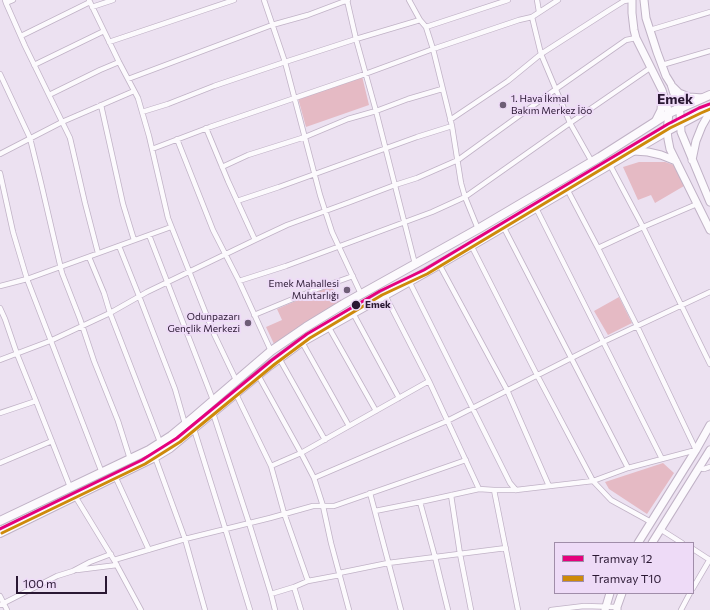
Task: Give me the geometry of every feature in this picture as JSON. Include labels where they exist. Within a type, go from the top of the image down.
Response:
[{"type":"main road","points":[[631,0],[636,38],[662,90],[669,113],[667,131],[670,149],[710,230]]},
{"type":"main road","points":[[644,0],[646,18],[656,52],[671,84],[679,93],[689,97],[707,97]]},
{"type":"main road","points":[[671,84],[680,112],[681,132],[710,202]]},
{"type":"main road","points":[[654,123],[661,110],[662,90]]},
{"type":"main road","points":[[0,521],[130,459],[171,436],[271,351],[306,328],[362,294],[478,229],[592,162],[669,113],[707,97]]},
{"type":"main road","points":[[0,532],[155,457],[170,448],[279,358],[302,342],[667,131],[710,108]]},
{"type":"main road","points":[[692,160],[696,141],[710,112]]},
{"type":"main road","points":[[634,151],[661,155],[676,161]]},
{"type":"main road","points":[[639,542],[710,425]]},
{"type":"main road","points":[[653,542],[710,450]]},
{"type":"main road","points":[[606,608],[610,594]]},
{"type":"main road","points":[[617,608],[622,594]]},
{"type":"street","points":[[13,0],[6,1],[34,65],[70,138],[98,254]]},
{"type":"street","points":[[92,7],[113,0]]},
{"type":"street","points":[[109,42],[234,0]]},
{"type":"street","points":[[264,0],[285,62],[293,98],[325,211],[338,246],[362,294]]},
{"type":"street","points":[[128,79],[272,25],[308,15],[347,0],[415,264]]},
{"type":"street","points":[[409,0],[420,20],[426,27],[452,126],[461,183],[478,229]]},
{"type":"street","points":[[426,27],[508,0]]},
{"type":"street","points":[[537,0],[539,12]]},
{"type":"street","points":[[152,149],[206,128],[366,74],[432,49],[532,17],[558,0]]},
{"type":"street","points":[[450,120],[508,81],[541,54],[624,1],[631,0]]},
{"type":"street","points":[[21,36],[89,1],[138,98],[171,227],[214,334],[236,380]]},
{"type":"street","points":[[650,30],[710,12]]},
{"type":"street","points":[[532,17],[541,54],[570,123],[592,162]]},
{"type":"street","points":[[142,112],[285,62],[420,20]]},
{"type":"street","points":[[34,65],[104,31]]},
{"type":"street","points":[[0,360],[50,341],[110,314],[139,296],[287,225],[417,178],[458,160],[626,40],[636,38]]},
{"type":"street","points":[[662,64],[710,51]]},
{"type":"street","points":[[49,94],[119,62]]},
{"type":"street","points":[[239,281],[404,223],[465,197],[650,68]]},
{"type":"street","points":[[0,74],[30,138],[60,267],[94,361],[118,421],[130,459]]},
{"type":"street","points":[[222,166],[248,155],[305,137],[348,119],[442,89]]},
{"type":"street","points":[[0,154],[62,122],[134,91]]},
{"type":"street","points":[[101,105],[123,204],[134,240]]},
{"type":"street","points":[[237,201],[385,148],[452,126]]},
{"type":"street","points":[[206,128],[255,240]]},
{"type":"street","points":[[177,139],[210,223],[224,254],[239,281],[271,351]]},
{"type":"street","points":[[610,164],[643,227],[710,364]]},
{"type":"street","points":[[0,173],[13,232],[27,279],[102,472]]},
{"type":"street","points":[[375,511],[479,489],[516,490],[594,481],[628,468],[696,450],[637,326],[567,189]]},
{"type":"street","points":[[598,248],[697,204]]},
{"type":"street","points":[[536,208],[662,459]]},
{"type":"street","points":[[503,226],[628,468]]},
{"type":"street","points":[[0,286],[27,279],[171,227]]},
{"type":"street","points":[[149,235],[213,400]]},
{"type":"street","points":[[471,245],[537,375],[594,481],[611,500],[650,522]]},
{"type":"street","points":[[119,246],[175,389],[185,424]]},
{"type":"street","points":[[89,257],[160,442]]},
{"type":"street","points":[[439,264],[507,390],[549,486]]},
{"type":"street","points":[[254,315],[353,276]]},
{"type":"street","points":[[408,281],[510,483],[516,490]]},
{"type":"street","points":[[314,478],[447,421],[603,342],[710,292]]},
{"type":"street","points":[[385,295],[429,381],[479,489]]},
{"type":"street","points":[[0,308],[70,487]]},
{"type":"street","points":[[353,313],[399,398]]},
{"type":"street","points":[[328,326],[376,411]]},
{"type":"street","points":[[302,342],[349,426]]},
{"type":"street","points":[[279,358],[325,440]]},
{"type":"street","points":[[258,375],[314,478],[323,506],[349,610]]},
{"type":"street","points":[[271,466],[301,453],[429,381]]},
{"type":"street","points":[[236,394],[271,466],[284,513],[308,581]]},
{"type":"street","points":[[0,413],[36,401]]},
{"type":"street","points":[[213,412],[275,610]]},
{"type":"street","points":[[194,429],[250,610]]},
{"type":"street","points":[[0,463],[52,441]]},
{"type":"street","points":[[155,457],[185,538],[205,610]]},
{"type":"street","points":[[2,604],[57,576],[74,571],[116,563],[185,538],[313,506],[334,506],[466,460]]},
{"type":"street","points":[[699,468],[704,469],[710,467]]},
{"type":"street","points":[[115,476],[149,550]]},
{"type":"street","points":[[494,490],[518,610]]},
{"type":"street","points":[[370,493],[401,610]]},
{"type":"street","points":[[451,495],[460,554],[471,610]]},
{"type":"street","points":[[75,496],[116,563],[141,610]]},
{"type":"street","points":[[420,502],[448,610]]},
{"type":"street","points":[[660,529],[680,542]]},
{"type":"street","points":[[271,594],[308,581],[388,563],[506,548]]},
{"type":"street","points":[[694,551],[710,559],[694,586]]},
{"type":"street","points":[[74,571],[90,562],[110,554]]},
{"type":"street","points":[[294,587],[301,610]]},
{"type":"street","points":[[681,610],[689,594]]},
{"type":"street","points":[[0,596],[2,604],[6,610]]},
{"type":"street","points":[[551,610],[584,606],[617,608]]},
{"type":"shaded area","points":[[362,76],[369,105],[306,127],[298,98]]},
{"type":"shaded area","points":[[639,162],[665,162],[674,165],[684,186],[655,203],[651,195],[638,200],[623,167]]},
{"type":"shaded area","points":[[331,286],[342,302],[274,344],[266,327],[282,320],[277,309]]},
{"type":"shaded area","points":[[619,297],[632,323],[608,335],[594,311]]},
{"type":"shaded area","points":[[663,463],[674,473],[647,514],[609,489],[605,482]]},
{"type":"tram line","name":"12","points":[[0,529],[142,460],[177,438],[272,360],[307,334],[380,291],[424,270],[668,124],[710,104]]},
{"type":"tram line","name":"T10","points":[[2,533],[145,464],[180,442],[275,364],[310,338],[382,295],[427,274],[670,128],[710,109]]},
{"type":"place","name":"1. Hava İkmal Bakım Merkez İöo","points":[[503,105]]},
{"type":"place","name":"Emek Mahallesi Muhtarlığı","points":[[347,290]]},
{"type":"place","name":"Emek","points":[[356,305]]},
{"type":"place","name":"Odunpazarı Gençlik Merkezi","points":[[248,323]]},
{"type":"district","name":"Emek","points":[[675,99]]}]
